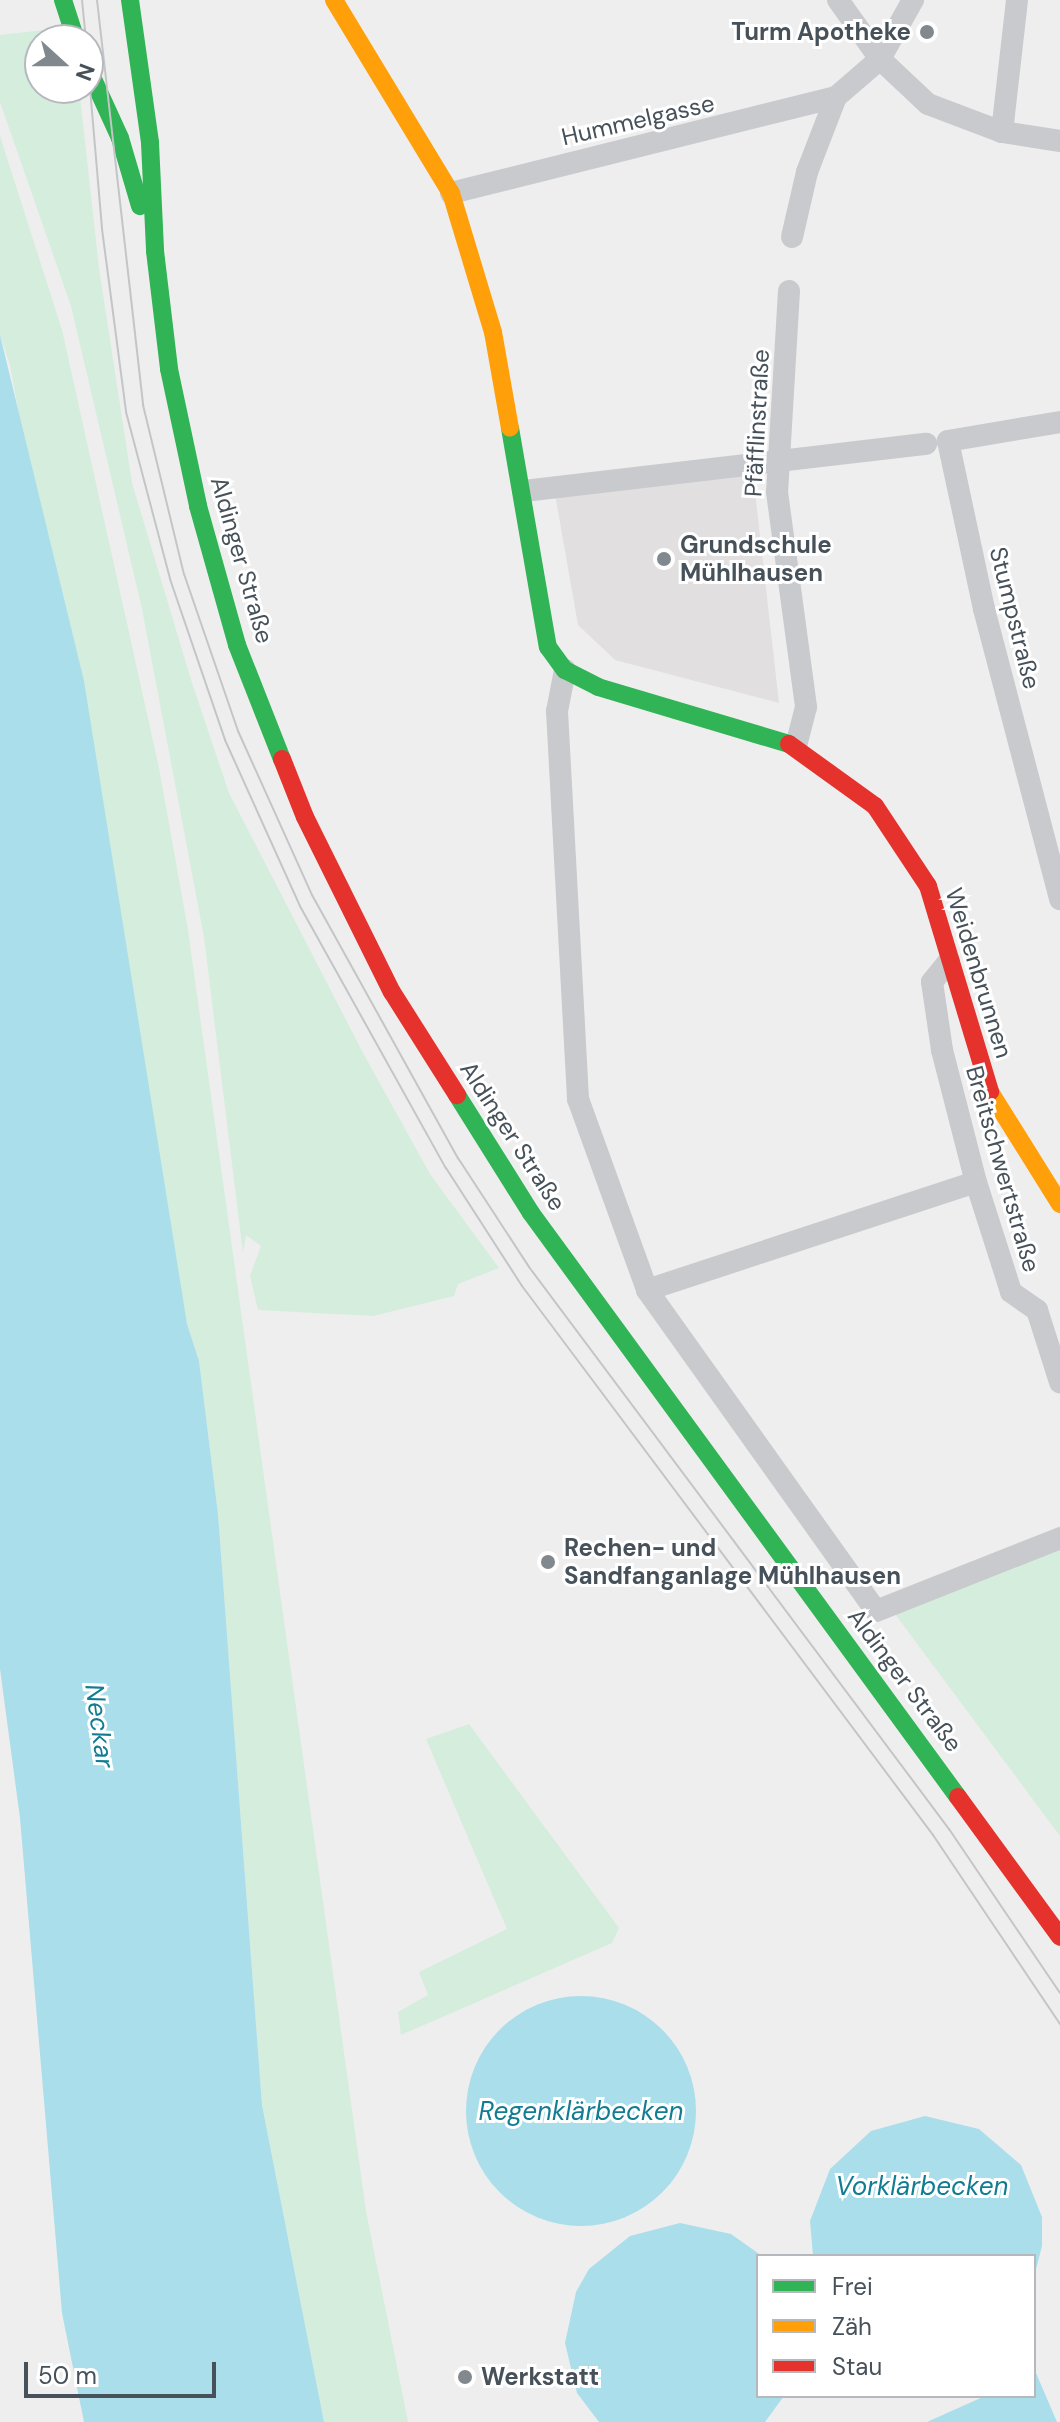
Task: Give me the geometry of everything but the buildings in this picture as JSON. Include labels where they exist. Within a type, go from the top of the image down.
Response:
[{"type":"main road","points":[[63,0],[71,24]]},
{"type":"main road","name":"Aldinger Straße","points":[[130,0],[150,143],[155,251],[169,369],[198,506],[237,645],[305,817],[392,992],[531,1213],[1060,1937]]},
{"type":"main road","points":[[334,0],[451,193],[493,332],[524,491],[548,647],[565,670]]},
{"type":"main road","name":"Aldinger Straße","points":[[104,103],[120,138],[155,251]]},
{"type":"main road","name":"Weidenbrunnen","points":[[565,670],[598,687],[796,746],[875,806],[928,886],[992,1097],[1060,1204]]},
{"type":"street","points":[[838,0],[880,59],[928,104],[1002,132],[1060,141]]},
{"type":"street","points":[[792,237],[807,172],[836,97],[880,59],[913,0]]},
{"type":"street","points":[[1002,132],[1017,0]]},
{"type":"street","name":"Hummelgasse","points":[[451,193],[836,97]]},
{"type":"street","name":"Pfäfflinstraße","points":[[789,291],[783,461],[777,492],[806,707],[796,746]]},
{"type":"street","points":[[524,491],[937,442],[1060,422]]},
{"type":"street","name":"Stumpstraße","points":[[937,442],[1054,856],[1060,899]]},
{"type":"street","name":"Aldinger Straße","points":[[565,670],[557,711],[578,1099],[647,1290],[876,1611],[1060,1538]]},
{"type":"street","name":"Breitschwertstraße","points":[[949,961],[932,982],[942,1050],[976,1182],[1011,1292],[1037,1310],[1060,1382]]},
{"type":"street","points":[[647,1290],[976,1182]]},
{"type":"shaded area","name":"Grundschule Mühlhausen","points":[[753,474],[779,703],[615,660],[578,625],[555,494]]},
{"type":"green space","points":[[24,32],[24,104],[81,104],[99,268],[132,483],[192,683],[229,793],[362,1051],[430,1174],[499,1268],[458,1284],[454,1296],[373,1316],[258,1310],[250,1276],[261,1246],[246,1235],[243,1253],[204,937],[142,609],[71,306],[0,102],[0,35]]},
{"type":"green space","points":[[0,136],[62,330],[159,768],[188,930],[366,2211],[408,2422],[324,2422],[262,2105],[218,1514],[199,1361],[187,1324],[10,365],[0,335]]},
{"type":"green space","points":[[1060,1546],[1060,1836],[892,1610]]},
{"type":"green space","points":[[469,1724],[619,1928],[612,1943],[401,2035],[398,2012],[428,1995],[419,1972],[507,1929],[426,1739]]},
{"type":"water","name":"Neckar","points":[[0,335],[84,681],[187,1324],[199,1361],[218,1514],[262,2105],[324,2422],[84,2422],[62,2313],[20,1818],[0,1669]]},
{"type":"water","name":"Regenklärbecken","points":[[581,1996],[603,1998],[625,2005],[645,2015],[662,2030],[677,2047],[687,2067],[694,2089],[694,2133],[687,2155],[677,2175],[662,2192],[645,2207],[625,2217],[603,2224],[581,2226],[559,2224],[537,2217],[517,2207],[500,2192],[485,2175],[475,2155],[468,2133],[466,2111],[468,2089],[475,2067],[485,2047],[500,2030],[517,2015],[537,2005],[559,1998]]},
{"type":"water","name":"Vorklärbecken","points":[[925,2116],[979,2129],[1021,2165],[1042,2217],[1042,2246],[1036,2269],[1036,2254],[813,2254],[810,2221],[830,2169],[871,2131]]},
{"type":"water","points":[[680,2223],[731,2234],[759,2254],[756,2254],[756,2398],[783,2398],[765,2422],[599,2422],[577,2393],[565,2343],[576,2292],[589,2269],[630,2236]]},
{"type":"water","points":[[1036,2373],[1057,2422],[927,2422],[981,2398],[1036,2398]]},
{"type":"tram line","points":[[82,0],[84,24]]},
{"type":"tram line","points":[[97,0],[143,405],[184,574],[238,731],[312,895],[458,1158],[529,1267],[949,1829],[1060,1993]]},
{"type":"tram line","points":[[91,104],[102,229],[126,412],[170,579],[225,740],[301,908],[446,1168],[522,1286],[933,1835],[1060,2024]]},
{"type":"traffic: fast","points":[[63,0],[71,24]]},
{"type":"traffic: fast","points":[[130,0],[150,143],[155,251],[169,369],[198,506],[237,645],[282,759]]},
{"type":"traffic: fast","points":[[104,103],[120,138],[140,206]]},
{"type":"traffic: fast","points":[[510,428],[548,647],[565,670],[598,687],[789,744]]},
{"type":"traffic: fast","points":[[457,1095],[531,1213],[958,1797]]},
{"type":"traffic: slow","points":[[334,0],[451,193],[493,332],[510,428]]},
{"type":"traffic: slow","points":[[990,1092],[1060,1204]]},
{"type":"traffic: jam","points":[[789,744],[875,806],[928,886],[990,1092]]},
{"type":"traffic: jam","points":[[282,759],[305,817],[392,992],[457,1095]]},
{"type":"traffic: jam","points":[[958,1797],[1060,1937]]},
{"type":"place","name":"Turm Apotheke","points":[[927,32]]},
{"type":"place","name":"Grundschule Mühlhausen","points":[[664,559]]},
{"type":"place","name":"Rechen- und Sandfanganlage Mühlhausen","points":[[548,1562]]},
{"type":"place","name":"Werkstatt","points":[[465,2377]]}]
